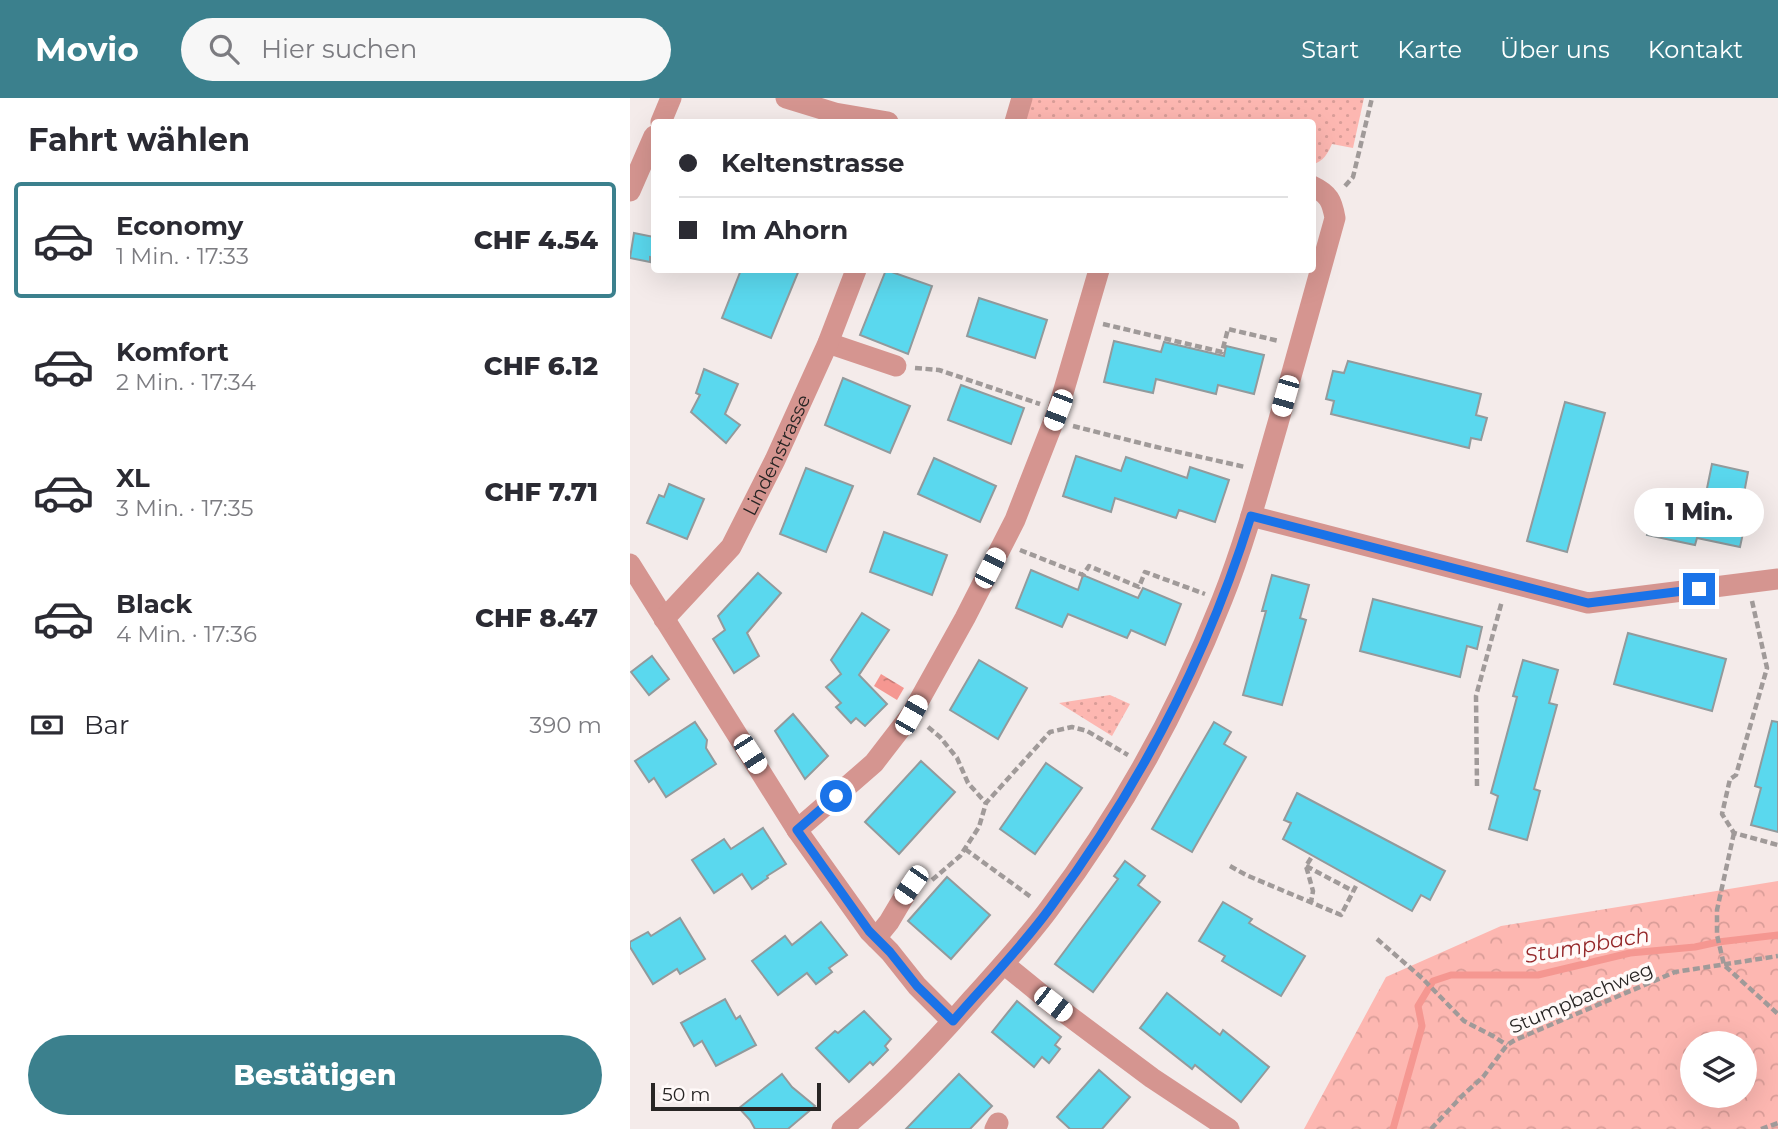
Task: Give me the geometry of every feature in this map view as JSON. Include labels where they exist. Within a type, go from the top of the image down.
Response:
[{"type":"street","points":[[661,119],[671,98]]},
{"type":"street","points":[[786,98],[835,113],[870,119]]},
{"type":"street","points":[[1016,119],[1022,98]]},
{"type":"street","points":[[630,191],[651,143]]},
{"type":"street","points":[[842,1129],[927,1050],[1049,910],[1103,832],[1144,765],[1178,699],[1222,600],[1251,516],[1335,218],[1332,202],[1316,188]]},
{"type":"street","name":"Lindenstrasse","points":[[664,619],[731,547],[775,460],[828,343],[855,273]]},
{"type":"street","points":[[797,830],[874,763],[911,715],[965,618],[1015,520],[1058,410],[1098,273]]},
{"type":"street","points":[[828,343],[896,366]]},
{"type":"street","points":[[1251,516],[1588,603],[1778,579]]},
{"type":"street","points":[[630,564],[797,830],[869,931],[917,986],[953,1021]]},
{"type":"street","points":[[876,938],[917,886]]},
{"type":"street","points":[[1004,964],[1152,1078],[1229,1129]]},
{"type":"path","points":[[1332,202],[1353,177],[1372,98]]},
{"type":"path","points":[[1085,320],[1222,352],[1228,329],[1299,346]]},
{"type":"path","points":[[1003,544],[1083,575],[1088,566],[1139,587],[1146,572],[1222,600]]},
{"type":"path","points":[[1477,786],[1476,696],[1507,583]]},
{"type":"path","points":[[1748,583],[1767,668],[1736,775],[1730,779],[1722,814],[1734,833],[1778,845]]},
{"type":"path","points":[[911,715],[940,737],[957,758],[968,783],[986,803]]},
{"type":"path","points":[[917,886],[960,856],[979,827],[986,803],[1050,732],[1072,727],[1087,732],[1144,765]]},
{"type":"path","points":[[1734,833],[1717,910],[1717,935],[1724,965],[1778,1014]]},
{"type":"path","points":[[965,849],[1049,910]]},
{"type":"path","points":[[1311,858],[1306,866],[1313,891],[1311,902]]},
{"type":"path","points":[[1230,866],[1341,915],[1354,889],[1306,866]]},
{"type":"path","points":[[1377,939],[1422,978],[1464,1021],[1507,1045]]},
{"type":"path","name":"Stumpbachweg","points":[[1431,1129],[1483,1077],[1507,1045],[1515,1040],[1675,972],[1778,956]]},
{"type":"path","points":[[1761,1129],[1778,1123]]},
{"type":"green space","points":[[1030,98],[1364,98],[1353,148],[1332,144],[1327,154],[1316,163],[1316,119],[1025,119]]},
{"type":"green space","points":[[1110,695],[1130,704],[1112,736],[1059,703]]},
{"type":"green space","points":[[1778,881],[1778,1129],[1304,1129],[1386,977],[1501,926]]},
{"type":"water","points":[[881,674],[904,688],[897,700],[874,686]]},
{"type":"building","points":[[634,233],[651,236],[650,262],[630,258]]},
{"type":"building","points":[[740,273],[798,273],[771,338],[722,318]]},
{"type":"building","points":[[885,273],[895,273],[932,286],[908,354],[860,335]]},
{"type":"building","points":[[979,298],[1047,320],[1035,358],[967,336]]},
{"type":"building","points":[[1114,341],[1161,352],[1164,342],[1224,356],[1226,346],[1264,355],[1254,394],[1218,385],[1216,394],[1156,379],[1153,393],[1104,382]]},
{"type":"building","points":[[1348,361],[1481,394],[1476,415],[1487,418],[1481,440],[1471,438],[1469,448],[1331,414],[1334,401],[1326,399],[1333,371],[1344,373]]},
{"type":"building","points":[[704,369],[738,384],[725,414],[740,425],[726,443],[691,412],[700,395],[696,393]]},
{"type":"building","points":[[843,378],[910,406],[890,453],[825,425]]},
{"type":"building","points":[[961,385],[1024,408],[1011,444],[948,420]]},
{"type":"building","points":[[1565,402],[1605,413],[1567,552],[1527,541]]},
{"type":"building","points":[[1076,456],[1121,471],[1126,457],[1187,478],[1190,467],[1229,480],[1215,522],[1179,510],[1176,518],[1115,498],[1111,512],[1063,496]]},
{"type":"building","points":[[934,458],[996,486],[980,522],[918,494]]},
{"type":"building","points":[[1712,464],[1748,472],[1742,504],[1749,505],[1740,547],[1697,538],[1695,545],[1647,535],[1654,500],[1665,502],[1668,492],[1705,498]]},
{"type":"building","points":[[806,468],[853,486],[826,552],[780,534]]},
{"type":"building","points":[[669,484],[704,499],[687,539],[647,523],[659,495],[664,497]]},
{"type":"building","points":[[884,532],[947,555],[932,595],[870,572]]},
{"type":"building","points":[[1031,570],[1078,590],[1083,575],[1138,598],[1143,588],[1181,604],[1165,645],[1131,630],[1127,638],[1068,614],[1062,627],[1016,608]]},
{"type":"building","points":[[758,573],[781,593],[747,633],[759,656],[734,673],[713,639],[725,630],[718,616]]},
{"type":"building","points":[[1272,575],[1309,585],[1300,618],[1306,620],[1282,705],[1243,695],[1266,611],[1262,611]]},
{"type":"building","points":[[1373,599],[1482,627],[1477,649],[1467,646],[1460,677],[1360,651]]},
{"type":"building","points":[[862,613],[889,630],[859,675],[887,704],[865,726],[856,718],[851,723],[836,707],[841,703],[826,687],[841,674],[831,660]]},
{"type":"building","points":[[1628,633],[1726,659],[1712,711],[1614,684]]},
{"type":"building","points":[[652,656],[669,679],[649,695],[631,672]]},
{"type":"building","points":[[979,660],[1027,688],[998,739],[950,710]]},
{"type":"building","points":[[1523,660],[1558,670],[1549,703],[1557,705],[1534,789],[1540,791],[1527,840],[1489,829],[1498,796],[1491,793],[1517,697],[1513,696]]},
{"type":"building","points":[[793,714],[828,756],[805,779],[775,731]]},
{"type":"building","points":[[1772,721],[1778,722],[1778,832],[1751,825],[1761,788],[1755,786]]},
{"type":"building","points":[[695,722],[707,740],[706,748],[716,764],[666,797],[654,778],[649,782],[635,761]]},
{"type":"building","points":[[1214,722],[1231,732],[1224,744],[1246,757],[1192,852],[1152,829]]},
{"type":"building","points":[[921,761],[955,792],[899,854],[865,822]]},
{"type":"building","points":[[1046,763],[1082,788],[1035,854],[1000,829]]},
{"type":"building","points":[[1297,793],[1445,871],[1430,900],[1421,895],[1412,911],[1283,839],[1291,823],[1284,820]]},
{"type":"building","points":[[763,828],[786,864],[752,889],[742,874],[714,893],[692,860],[724,839],[731,849]]},
{"type":"building","points":[[1125,861],[1145,876],[1138,885],[1160,902],[1093,992],[1055,964],[1118,879],[1114,876]]},
{"type":"building","points":[[947,877],[990,915],[951,959],[908,921]]},
{"type":"building","points":[[1223,902],[1252,919],[1249,923],[1305,956],[1281,996],[1222,961],[1225,956],[1199,941]]},
{"type":"building","points":[[680,918],[705,959],[680,974],[677,969],[653,984],[630,947],[630,942],[648,932],[651,936]]},
{"type":"building","points":[[821,922],[847,955],[829,968],[832,972],[816,984],[807,973],[778,995],[752,961],[785,936],[792,945]]},
{"type":"building","points":[[1167,993],[1220,1035],[1223,1030],[1269,1067],[1241,1102],[1195,1065],[1192,1069],[1140,1028]]},
{"type":"building","points":[[725,999],[736,1019],[740,1016],[756,1045],[716,1066],[702,1041],[694,1046],[681,1023]]},
{"type":"building","points":[[1017,1001],[1061,1037],[1055,1045],[1060,1049],[1049,1063],[1042,1057],[1034,1067],[992,1032]]},
{"type":"building","points":[[864,1011],[891,1039],[885,1046],[888,1050],[873,1065],[870,1062],[849,1082],[816,1048]]},
{"type":"building","points":[[1099,1070],[1130,1097],[1102,1129],[1070,1129],[1057,1117]]},
{"type":"building","points":[[782,1074],[792,1087],[815,1106],[788,1129],[755,1129],[739,1108]]},
{"type":"building","points":[[959,1074],[992,1106],[970,1129],[906,1129]]},
{"type":"waterway","name":"Stumpbach","points":[[1393,1129],[1422,1026],[1418,1006],[1433,981],[1451,975],[1538,975],[1630,953],[1778,935]]},
{"type":"route","points":[[836,796],[797,830],[869,931],[917,986],[953,1021],[1049,910],[1103,832],[1144,765],[1178,699],[1222,600],[1251,516],[1588,603],[1699,589]]}]
